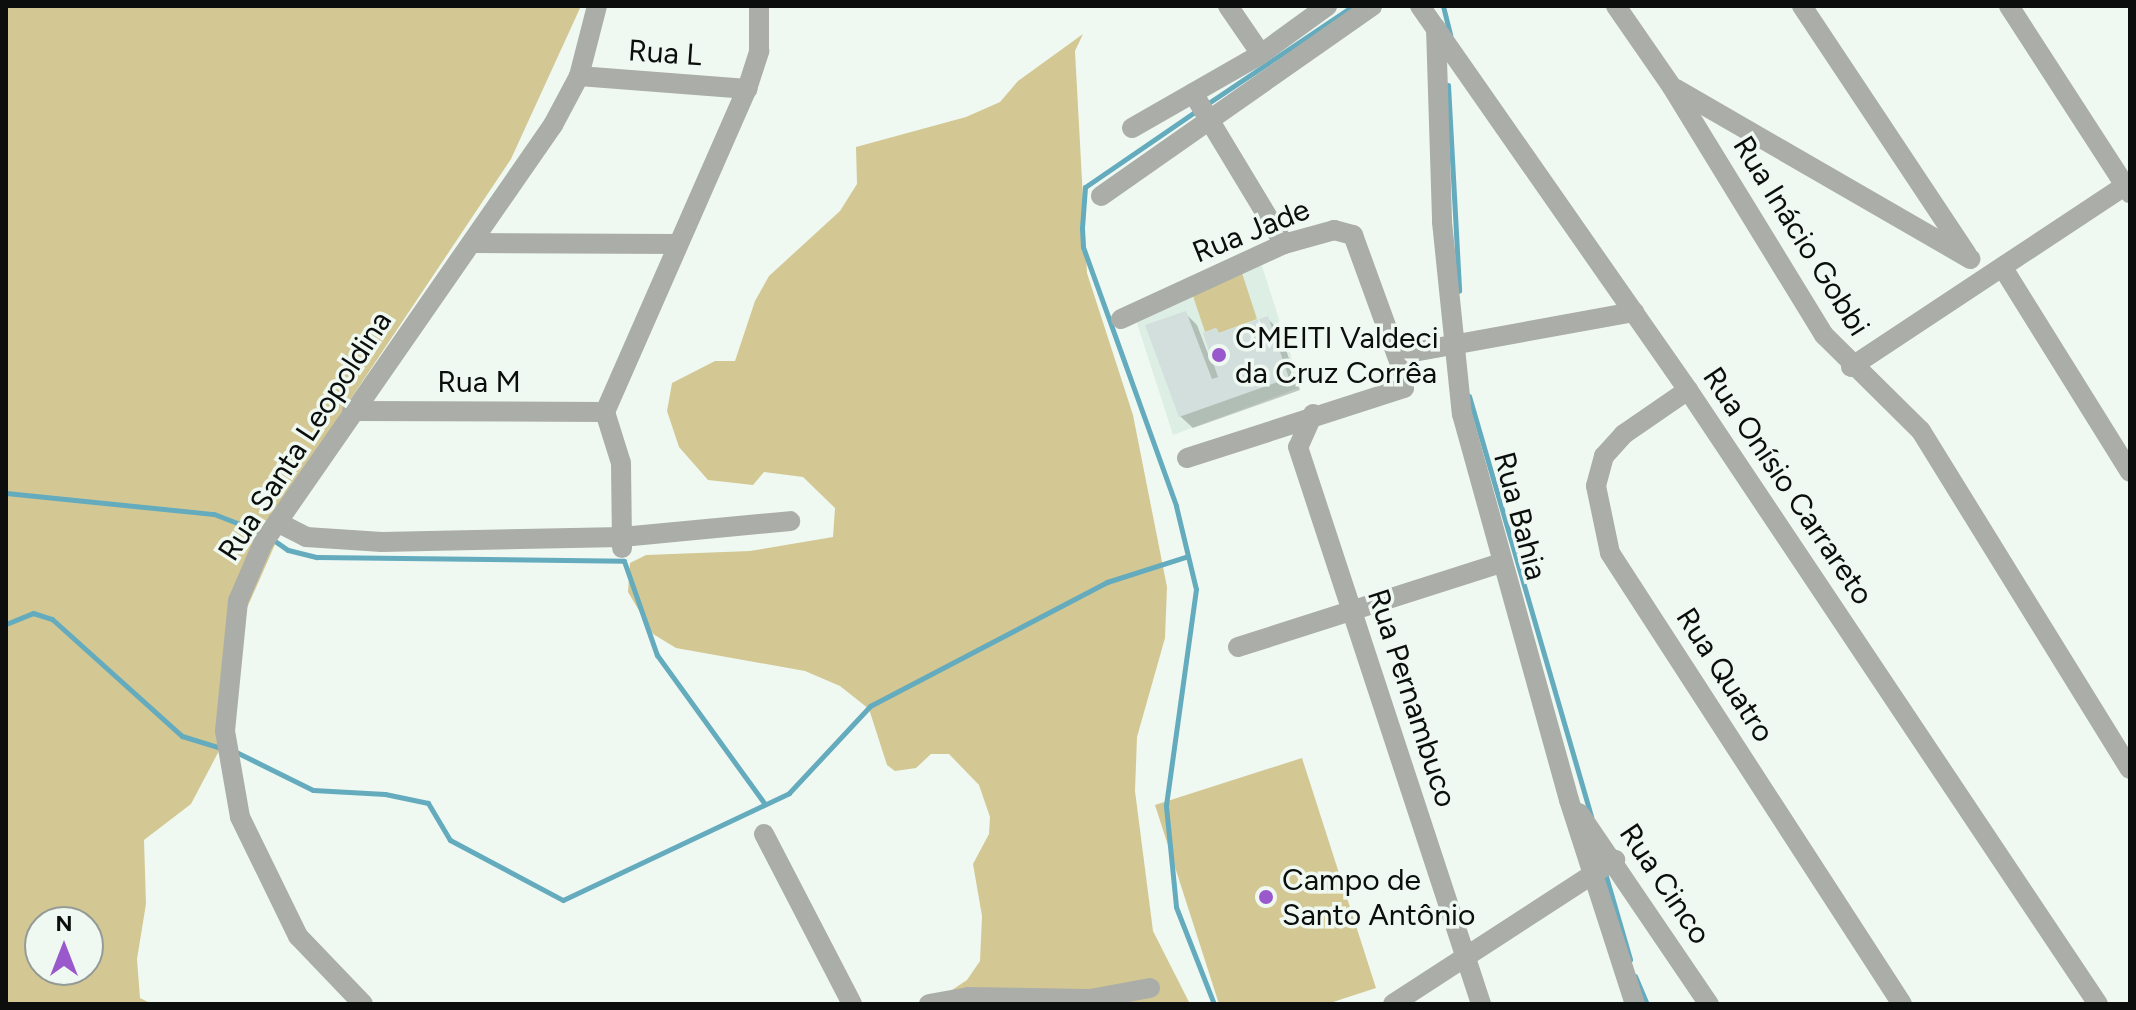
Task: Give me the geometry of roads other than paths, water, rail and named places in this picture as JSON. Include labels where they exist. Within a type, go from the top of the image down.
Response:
[{"type":"street","name":"Rua Santa Leopoldina","points":[[363,1004],[321,964],[281,908],[240,817],[230,774],[225,731],[238,601],[253,558],[352,411],[533,156],[579,76],[597,6]]},
{"type":"street","points":[[622,542],[621,463],[605,412],[747,89],[759,51],[759,6]]},
{"type":"street","points":[[1228,6],[1261,54]]},
{"type":"street","points":[[1101,196],[1261,54],[1327,6]]},
{"type":"street","points":[[1132,128],[1202,108],[1372,6]]},
{"type":"street","name":"Rua Onísio Carrareto","points":[[1420,6],[1688,390],[2098,1004]]},
{"type":"street","name":"Rua Inácio Gobbi","points":[[1616,6],[1672,87],[1824,335],[1851,367],[1921,431],[2130,769]]},
{"type":"street","points":[[1802,6],[1985,280]]},
{"type":"street","points":[[1851,367],[2128,187],[2009,6]]},
{"type":"street","name":"Rua Bahia","points":[[1438,30],[1453,345],[1462,414],[1569,800],[1635,1004]]},
{"type":"street","name":"Rua L","points":[[579,76],[747,89]]},
{"type":"street","points":[[1672,87],[1970,259]]},
{"type":"street","points":[[1202,108],[1284,244]]},
{"type":"street","name":"Rua Jade","points":[[1121,319],[1284,244],[1334,230],[1349,231],[1397,355],[1405,382],[1399,393],[1313,414],[1187,458]]},
{"type":"street","points":[[473,243],[678,244]]},
{"type":"street","points":[[2003,268],[2130,472]]},
{"type":"street","points":[[1397,355],[1634,312]]},
{"type":"street","name":"Rua Quatro","points":[[1688,390],[1624,434],[1604,456],[1596,486],[1610,553],[1902,1004]]},
{"type":"street","name":"Rua M","points":[[352,411],[605,412]]},
{"type":"street","name":"Rua Pernambuco","points":[[1313,414],[1299,433],[1298,447],[1481,1004]]},
{"type":"street","points":[[277,522],[306,537],[382,542],[622,542],[790,521]]},
{"type":"street","points":[[1238,647],[1501,563]]},
{"type":"street","name":"Rua Cinco","points":[[1569,800],[1615,860],[1709,1004]]},
{"type":"street","points":[[764,834],[852,1004]]},
{"type":"street","points":[[1393,1004],[1465,954],[1615,860]]},
{"type":"street","points":[[929,1004],[968,997],[1090,999],[1150,988]]},
{"type":"waterway","points":[[1207,104],[1353,6]]},
{"type":"waterway","points":[[1443,6],[1450,35]]},
{"type":"waterway","points":[[1448,85],[1459,291]]},
{"type":"waterway","points":[[1199,109],[1085,187],[1082,228],[1083,247],[1176,506],[1196,589],[1166,806],[1176,907],[1214,1004]]},
{"type":"waterway","points":[[1469,396],[1591,817]]},
{"type":"waterway","points":[[6,493],[214,514],[263,533]]},
{"type":"waterway","points":[[272,539],[288,550],[317,557],[624,561],[657,655],[765,804]]},
{"type":"waterway","points":[[234,751],[313,790],[385,794],[428,803],[450,840],[563,900],[789,793],[870,706],[1107,582],[1188,556]]},
{"type":"waterway","points":[[6,624],[33,613],[52,619],[182,736],[221,748]]},
{"type":"waterway","points":[[1605,873],[1630,959]]},
{"type":"waterway","points":[[1635,976],[1647,1004]]},
{"type":"place","name":"CMEITI Valdeci da Cruz Corrêa","points":[[1219,355]]},
{"type":"place","name":"Campo de Santo Antônio","points":[[1266,897]]}]
